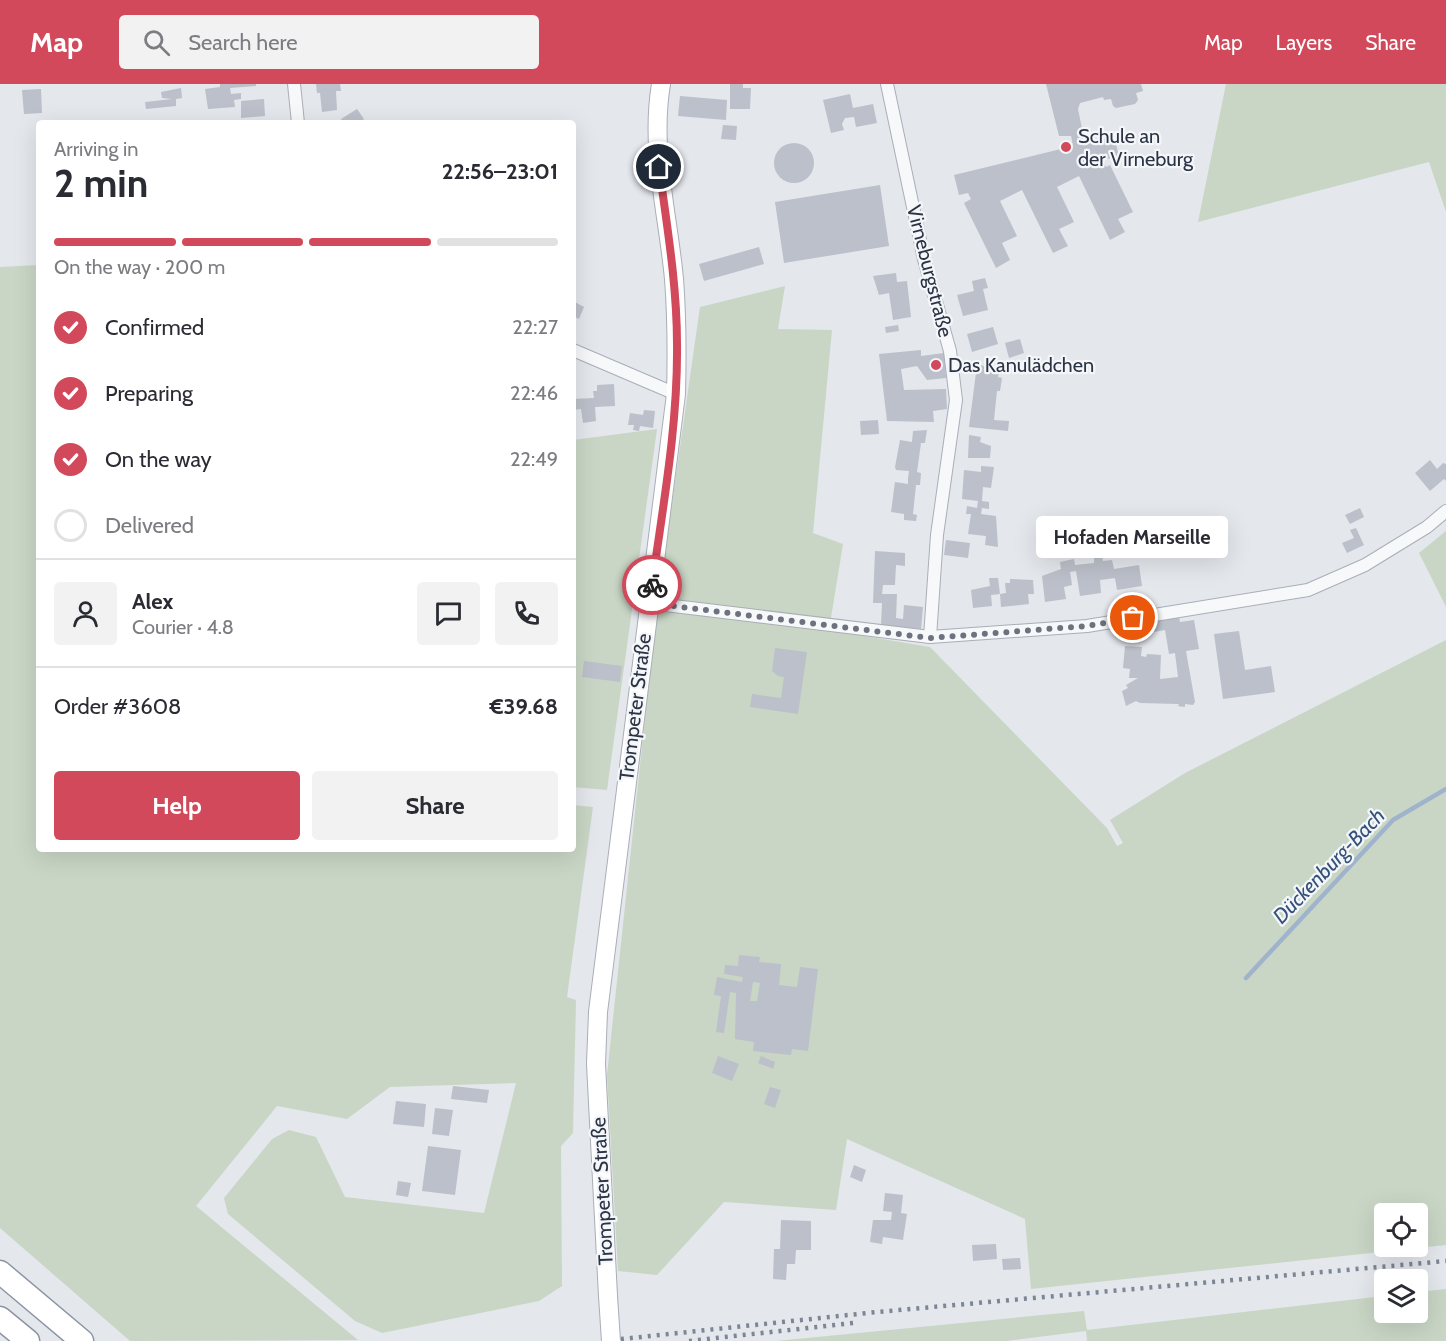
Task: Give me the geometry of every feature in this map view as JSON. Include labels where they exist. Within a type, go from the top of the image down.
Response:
[{"type":"highway","points":[[0,1272],[82,1341]]},
{"type":"highway","points":[[0,1318],[28,1341]]},
{"type":"main road","name":"Trompeter Straße","points":[[611,1341],[596,1064],[598,1012],[649,603],[671,452],[676,394],[677,344],[674,279],[657,149],[661,84]]},
{"type":"street","points":[[294,84],[298,120]]},
{"type":"street","name":"Virneburgstraße","points":[[887,84],[924,258],[951,351],[956,400],[937,535],[930,638]]},
{"type":"street","points":[[576,351],[676,394]]},
{"type":"street","points":[[649,603],[930,638],[1087,626],[1308,590],[1365,565],[1427,527],[1446,511]]},
{"type":"green space","points":[[1226,84],[1446,84],[1446,212],[1429,162],[1198,222]]},
{"type":"green space","points":[[36,265],[36,852],[576,852],[576,805],[593,807],[567,997],[576,1000],[573,1133],[561,1146],[562,1286],[539,1301],[382,1333],[355,1321],[228,1214],[224,1198],[272,1139],[289,1130],[316,1137],[345,1197],[484,1213],[516,1083],[390,1087],[347,1119],[277,1106],[196,1206],[358,1340],[130,1341],[0,1228],[0,267]]},
{"type":"green space","points":[[785,286],[778,329],[832,330],[813,533],[843,544],[829,630],[930,647],[1107,828],[1117,846],[1123,843],[1110,820],[1185,773],[1446,640],[1446,1245],[1428,1247],[1428,1203],[1374,1203],[1374,1253],[1031,1289],[1025,1219],[847,1139],[836,1210],[724,1202],[657,1275],[618,1271],[607,1075],[656,615],[700,307]]},
{"type":"green space","points":[[657,429],[607,790],[576,787],[576,440]]},
{"type":"green space","points":[[1446,531],[1446,607],[1419,553]]},
{"type":"green space","points":[[1446,1289],[1446,1341],[1087,1341],[1086,1331],[1006,1341],[776,1341],[1084,1311],[1087,1330],[1374,1297],[1374,1323],[1428,1323],[1428,1291]]},
{"type":"building","points":[[220,84],[256,84],[256,86],[230,88],[231,94],[241,93],[241,99],[234,100],[235,107],[208,109],[205,89],[220,87]]},
{"type":"building","points":[[316,84],[340,84],[341,91],[336,91],[337,110],[322,112],[320,93],[317,93]]},
{"type":"building","points":[[730,84],[743,84],[743,88],[751,88],[750,109],[730,109]]},
{"type":"building","points":[[1046,84],[1141,84],[1143,91],[1136,93],[1138,100],[1135,104],[1116,108],[1111,99],[1104,100],[1103,97],[1080,103],[1078,109],[1085,143],[1114,136],[1119,156],[1103,160],[1106,167],[1110,165],[1133,212],[1118,219],[1125,232],[1110,240],[1079,176],[1057,187],[1074,222],[1059,229],[1068,246],[1053,253],[1022,190],[1000,201],[1017,236],[1002,243],[1010,260],[996,268],[964,203],[971,199],[968,193],[959,195],[954,175],[1073,146],[1071,136],[1059,136]]},
{"type":"building","points":[[181,88],[182,98],[176,99],[176,106],[146,109],[145,102],[172,99],[162,98],[161,92]]},
{"type":"building","points":[[41,89],[42,113],[24,114],[22,90]]},
{"type":"building","points":[[850,94],[853,108],[873,104],[877,123],[856,127],[854,117],[845,118],[842,124],[844,130],[831,133],[823,100]]},
{"type":"building","points":[[680,96],[727,100],[726,120],[678,116]]},
{"type":"building","points":[[264,99],[265,116],[241,118],[241,101]]},
{"type":"building","points":[[357,109],[364,119],[342,120]]},
{"type":"building","points":[[723,125],[737,126],[736,140],[721,139]]},
{"type":"building","points":[[794,143],[802,144],[808,149],[813,155],[813,171],[808,177],[802,182],[794,183],[786,182],[780,177],[775,171],[774,163],[775,155],[780,149],[786,144]]},
{"type":"building","points":[[880,185],[889,246],[784,263],[775,202]]},
{"type":"building","points":[[759,247],[764,264],[704,281],[699,264]]},
{"type":"building","points":[[896,273],[897,282],[907,281],[911,317],[893,320],[889,293],[879,295],[873,276]]},
{"type":"building","points":[[985,278],[988,288],[983,289],[988,310],[963,316],[957,295],[974,291],[972,281]]},
{"type":"building","points":[[576,303],[584,307],[579,319],[576,318]]},
{"type":"building","points":[[898,325],[899,331],[886,333],[885,327]]},
{"type":"building","points":[[993,327],[998,344],[972,352],[967,334]]},
{"type":"building","points":[[1020,339],[1024,353],[1009,358],[1005,343]]},
{"type":"building","points":[[921,350],[921,356],[944,353],[946,378],[927,380],[917,366],[901,369],[904,390],[946,389],[947,409],[933,411],[934,422],[887,421],[879,354]]},
{"type":"building","points":[[977,365],[1000,368],[998,377],[1002,378],[1000,391],[997,391],[994,420],[1009,421],[1008,431],[969,427]]},
{"type":"building","points":[[614,384],[615,406],[595,407],[596,421],[583,423],[581,409],[576,410],[576,399],[594,398],[593,391],[597,391],[597,385]]},
{"type":"building","points":[[644,410],[655,411],[653,428],[640,426],[639,431],[633,430],[634,425],[628,425],[630,413],[643,415]]},
{"type":"building","points":[[878,420],[879,434],[861,435],[860,421]]},
{"type":"building","points":[[927,430],[925,443],[921,443],[917,472],[921,473],[920,485],[916,485],[913,514],[917,515],[916,521],[904,520],[904,514],[891,512],[895,482],[908,484],[909,471],[896,470],[895,467],[900,440],[912,442],[913,431]]},
{"type":"building","points":[[969,435],[981,437],[980,442],[991,446],[990,458],[968,458]]},
{"type":"building","points":[[1430,460],[1437,469],[1443,463],[1446,464],[1446,481],[1444,479],[1430,491],[1415,473]]},
{"type":"building","points":[[981,466],[994,467],[991,488],[983,487],[982,501],[989,502],[989,509],[982,508],[981,514],[996,516],[998,547],[985,545],[986,536],[968,534],[971,514],[966,514],[967,506],[977,508],[978,501],[962,499],[964,470],[981,472]]},
{"type":"building","points":[[1360,508],[1364,517],[1350,524],[1345,515]]},
{"type":"building","points":[[1356,528],[1364,545],[1347,553],[1342,543],[1354,538],[1350,530]]},
{"type":"building","points":[[946,540],[970,543],[968,558],[944,555]]},
{"type":"building","points":[[875,551],[905,553],[905,566],[896,565],[895,585],[883,585],[882,594],[897,594],[896,618],[903,619],[904,605],[923,607],[921,629],[881,625],[882,603],[873,603]]},
{"type":"building","points":[[1102,556],[1103,561],[1112,560],[1114,569],[1139,565],[1142,586],[1117,590],[1115,578],[1100,580],[1101,593],[1080,596],[1076,571],[1070,572],[1072,585],[1064,587],[1066,599],[1045,602],[1042,576],[1061,569],[1060,562],[1074,559],[1075,565],[1094,563],[1094,557]]},
{"type":"building","points":[[989,578],[998,578],[1000,594],[991,595],[992,606],[973,608],[971,590],[990,586]]},
{"type":"building","points":[[1010,579],[1033,580],[1034,594],[1028,594],[1029,604],[1001,607],[1000,594],[1006,593],[1005,583],[1010,583]]},
{"type":"building","points":[[1179,616],[1180,622],[1194,620],[1199,649],[1186,651],[1195,702],[1193,705],[1185,704],[1185,707],[1178,706],[1179,704],[1136,701],[1126,706],[1122,691],[1128,688],[1126,685],[1138,678],[1129,678],[1130,669],[1123,668],[1125,646],[1142,647],[1141,656],[1161,655],[1160,679],[1178,677],[1175,653],[1169,654],[1165,630],[1126,637],[1127,624]]},
{"type":"building","points":[[1239,631],[1245,670],[1271,666],[1275,692],[1223,699],[1214,634]]},
{"type":"building","points":[[775,648],[807,652],[798,714],[750,707],[752,694],[781,698],[784,677],[772,671]]},
{"type":"building","points":[[584,661],[622,666],[620,682],[582,677]]},
{"type":"building","points":[[739,955],[760,957],[759,962],[781,964],[779,985],[797,987],[800,967],[818,969],[808,1051],[792,1049],[791,1055],[753,1051],[754,1042],[735,1039],[736,993],[730,992],[724,1033],[716,1032],[721,996],[714,995],[717,977],[742,982],[743,977],[724,974],[725,965],[738,966]],"holes":[[[753,982],[760,983],[757,1001],[750,1001]]]},
{"type":"building","points":[[718,1056],[739,1064],[732,1081],[712,1073]]},
{"type":"building","points":[[761,1056],[775,1062],[773,1069],[758,1063]]},
{"type":"building","points":[[453,1086],[489,1090],[487,1103],[451,1099]]},
{"type":"building","points":[[770,1087],[781,1090],[775,1108],[764,1104]]},
{"type":"building","points":[[396,1101],[426,1104],[424,1127],[393,1124]]},
{"type":"building","points":[[435,1108],[453,1110],[449,1136],[432,1134]]},
{"type":"building","points":[[428,1146],[461,1150],[455,1195],[422,1191]]},
{"type":"building","points":[[854,1165],[866,1170],[862,1182],[850,1177]]},
{"type":"building","points":[[398,1181],[411,1183],[408,1197],[396,1195]]},
{"type":"building","points":[[885,1193],[903,1195],[901,1213],[907,1214],[903,1240],[883,1237],[882,1244],[870,1242],[873,1220],[891,1220],[892,1212],[883,1211]]},
{"type":"building","points":[[781,1220],[811,1221],[811,1250],[796,1250],[795,1264],[787,1264],[786,1280],[773,1279],[774,1249],[780,1249]]},
{"type":"building","points":[[996,1244],[997,1259],[973,1261],[972,1245]]},
{"type":"building","points":[[1020,1258],[1021,1269],[1003,1270],[1002,1259]]},
{"type":"waterway","name":"Dückenburg-Bach","points":[[1246,978],[1393,820],[1446,789]]},
{"type":"railway","points":[[603,1341],[877,1312],[1446,1261]]},
{"type":"railway","points":[[689,1341],[853,1323]]},
{"type":"way so far","points":[[652,585],[649,603],[930,638],[1087,626],[1133,618]]},
{"type":"place","name":"Schule an der Virneburg","points":[[1066,147]]},
{"type":"place","name":"Das Kanulädchen","points":[[936,365]]},
{"type":"place","name":"Hofaden Marseille","points":[[1133,618]]},
{"type":"route","points":[[652,585],[671,452],[677,344],[674,279],[659,167]]}]
